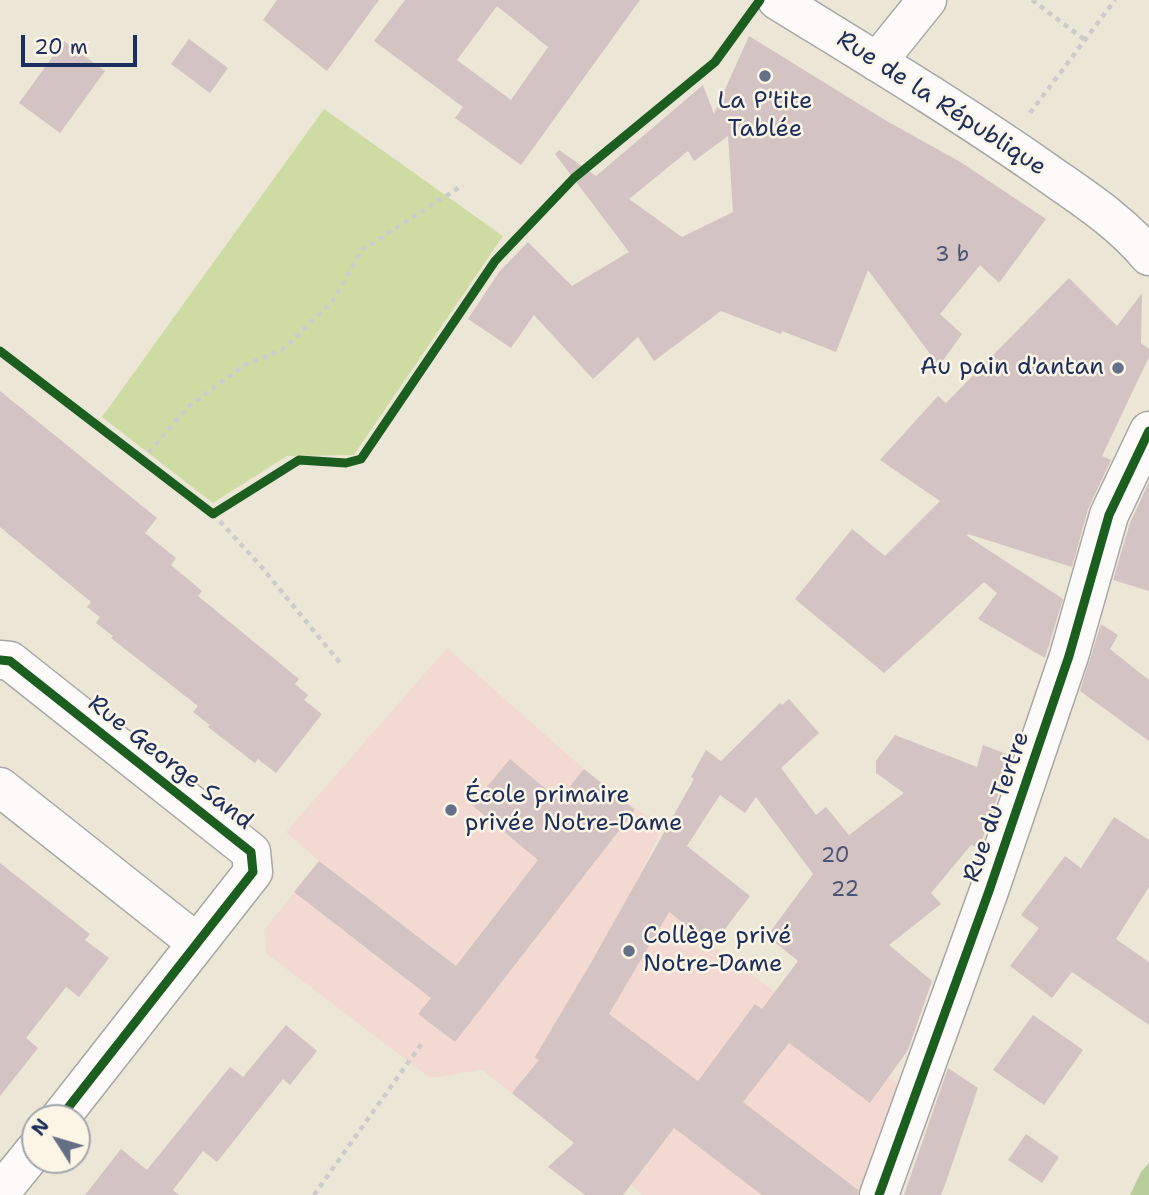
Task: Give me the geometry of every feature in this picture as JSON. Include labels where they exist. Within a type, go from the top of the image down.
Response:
[{"type":"street","points":[[877,62],[928,0]]},
{"type":"street","name":"Rue de la République","points":[[778,5],[877,62],[1006,144],[1132,234],[1149,256]]},
{"type":"street","name":"Rue du Tertre","points":[[879,1195],[989,891],[1060,682],[1109,515],[1149,431]]},
{"type":"street","name":"Rue George Sand","points":[[0,660],[10,661],[251,852],[253,872],[71,1104]]},
{"type":"street","points":[[0,787],[197,943]]},
{"type":"street","points":[[0,1193],[21,1167]]},
{"type":"path","points":[[1032,0],[1085,40]]},
{"type":"path","points":[[1006,144],[1115,0]]},
{"type":"path","points":[[213,514],[299,460],[346,463],[361,459],[495,261],[574,178],[715,62],[778,5]]},
{"type":"path","points":[[142,460],[189,406],[243,366],[282,350],[332,302],[362,250],[463,185]]},
{"type":"path","points":[[0,351],[213,514],[259,564],[341,664]]},
{"type":"path","points":[[314,1195],[422,1042]]},
{"type":"shaded area","points":[[447,648],[584,769],[663,827],[634,887],[900,1085],[861,1195],[643,1195],[482,1070],[430,1078],[266,953],[265,929],[319,861],[286,832]]},
{"type":"green space","points":[[324,109],[503,236],[354,455],[287,456],[213,503],[102,417]]},
{"type":"green space","points":[[1149,1163],[1149,1195],[1130,1195],[1141,1172]]},
{"type":"building","points":[[277,0],[379,0],[327,71],[263,20]]},
{"type":"building","points":[[405,0],[640,0],[521,165],[455,118],[463,107],[374,41]],"holes":[[[497,6],[548,47],[511,100],[457,60]]]},
{"type":"building","points":[[749,36],[885,120],[962,163],[1046,219],[999,283],[980,265],[940,314],[962,334],[939,366],[868,270],[836,352],[721,311],[654,361],[638,337],[593,379],[534,315],[511,348],[468,319],[499,272],[528,242],[572,286],[629,252],[555,154],[559,150],[596,176],[703,85],[714,114]],"holes":[[[728,136],[733,212],[682,237],[629,199],[688,151],[694,161]]]},
{"type":"building","points":[[189,39],[228,68],[210,93],[171,64]]},
{"type":"building","points":[[64,41],[105,71],[60,133],[19,103]]},
{"type":"building","points":[[1069,278],[1117,326],[1142,293],[1141,343],[1149,349],[1149,357],[1102,456],[1111,460],[1088,509],[1072,567],[968,534],[967,536],[1063,599],[1045,658],[978,619],[997,593],[984,582],[884,673],[795,599],[852,529],[885,556],[940,501],[880,460],[938,396],[946,403]]},
{"type":"building","points":[[0,391],[157,518],[145,533],[176,558],[171,565],[202,591],[198,596],[299,679],[295,684],[308,695],[304,700],[322,714],[276,773],[258,759],[255,763],[208,727],[210,725],[193,712],[198,706],[111,638],[113,636],[96,623],[100,617],[87,607],[91,602],[0,527]]},
{"type":"building","points":[[1149,482],[1149,591],[1113,580],[1130,523]]},
{"type":"building","points":[[1101,624],[1118,635],[1110,649],[1149,680],[1149,741],[1080,691]]},
{"type":"building","points":[[789,699],[819,733],[781,768],[816,815],[826,807],[849,835],[904,793],[876,773],[876,761],[895,735],[977,767],[983,745],[1012,756],[979,848],[971,845],[931,893],[941,904],[889,945],[932,981],[908,1050],[870,1103],[789,1043],[743,1102],[858,1190],[858,1195],[762,1195],[674,1128],[623,1195],[585,1195],[548,1167],[574,1143],[512,1093],[539,1060],[535,1057],[694,779],[691,777],[706,750],[721,761],[780,703],[782,705]],"holes":[[[720,795],[745,813],[756,797],[813,874],[767,936],[798,961],[762,1009],[755,1004],[698,1081],[609,1014],[669,912],[712,946],[750,896],[687,846]]]},
{"type":"building","points":[[510,759],[559,800],[584,769],[635,810],[455,1042],[418,1014],[431,998],[294,892],[319,861],[456,966],[538,860],[472,805]]},
{"type":"building","points":[[1114,817],[1149,840],[1149,887],[1116,939],[1149,962],[1149,1025],[1072,972],[1052,998],[1010,966],[1039,928],[1021,915],[1065,856],[1081,868]]},
{"type":"building","points":[[0,863],[90,934],[85,940],[109,958],[79,997],[66,987],[26,1038],[38,1048],[0,1096]]},
{"type":"building","points":[[1033,1015],[1083,1050],[1044,1105],[993,1070]]},
{"type":"building","points":[[286,1025],[317,1051],[290,1085],[283,1079],[217,1162],[203,1151],[173,1190],[179,1195],[85,1195],[121,1149],[147,1170],[230,1067],[243,1077]]},
{"type":"building","points":[[948,1068],[978,1088],[946,1182],[941,1195],[904,1195]]},
{"type":"building","points":[[1026,1134],[1059,1157],[1042,1183],[1008,1160]]},
{"type":"cycle path","points":[[0,351],[213,514],[299,460],[346,463],[361,459],[495,261],[574,178],[715,62],[760,0]]},
{"type":"cycle path","points":[[879,1195],[989,891],[1069,656],[1109,515],[1149,431]]},
{"type":"cycle path","points":[[0,660],[10,661],[251,852],[253,872],[71,1104]]},
{"type":"place","name":"La P'tite Tablée","points":[[765,76]]},
{"type":"place","name":"Au pain d'antan","points":[[1118,368]]},
{"type":"place","name":"École primaire privée Notre-Dame","points":[[451,810]]},
{"type":"place","name":"Collège privé Notre-Dame","points":[[629,951]]}]
